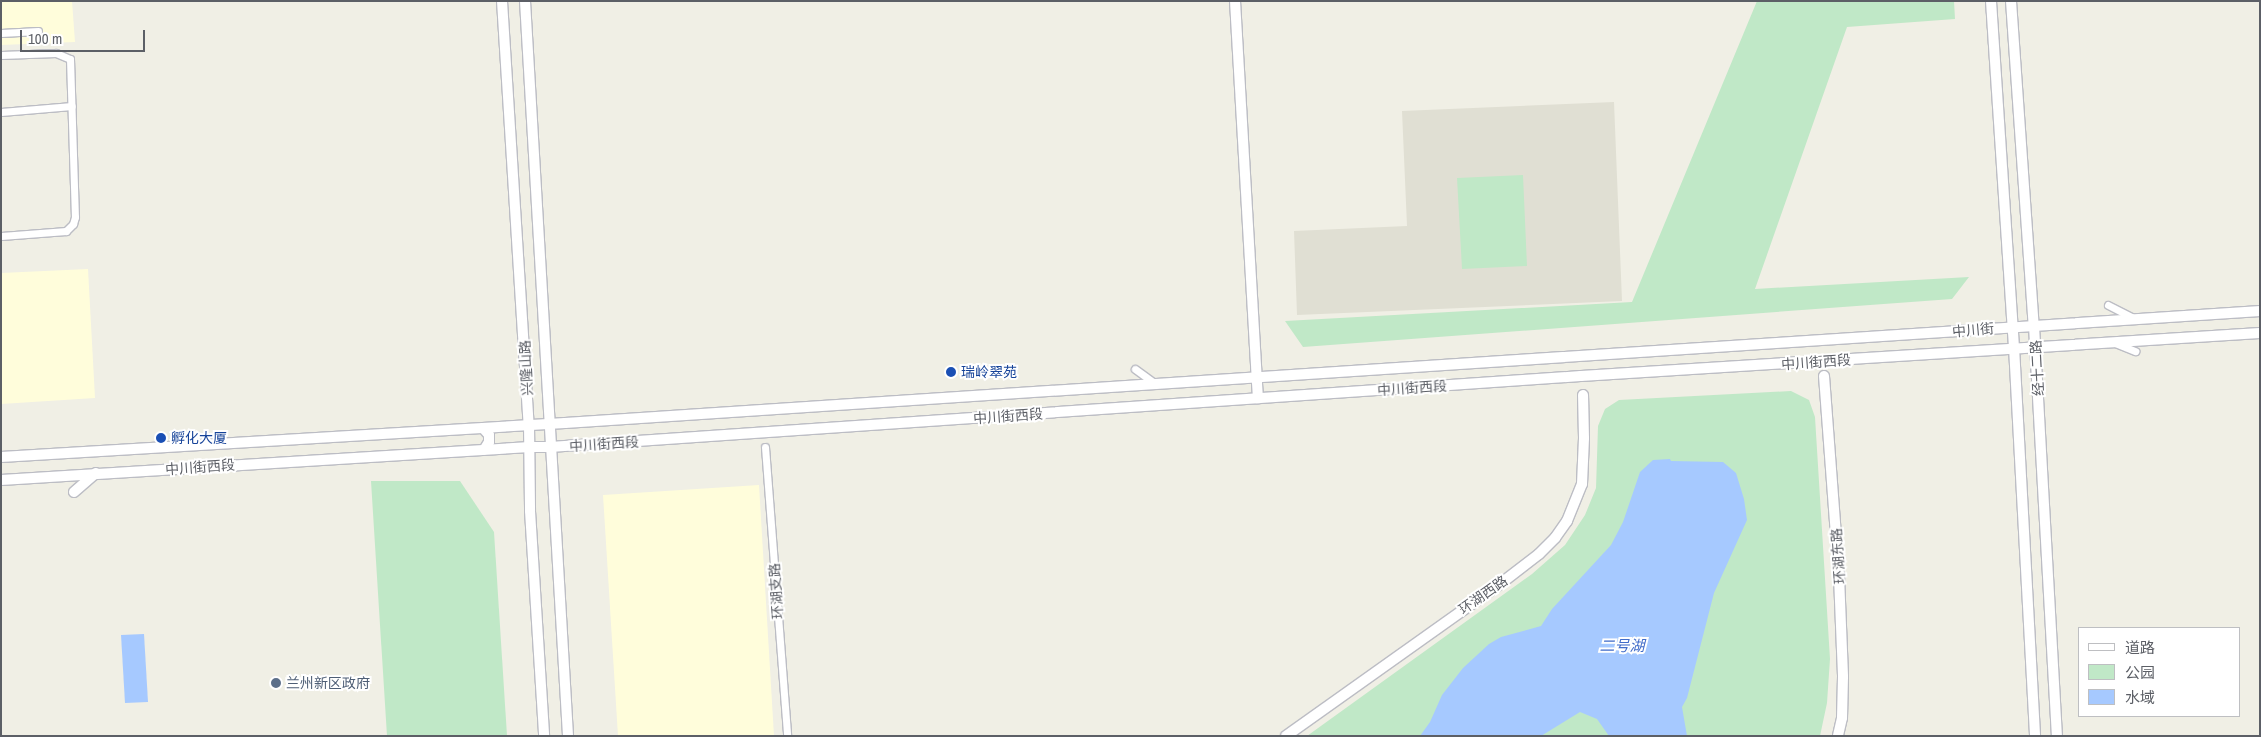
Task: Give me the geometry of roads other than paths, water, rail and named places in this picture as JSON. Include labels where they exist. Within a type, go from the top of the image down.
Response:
[{"type":"main road","name":"兴隆山路","points":[[502,1],[529,426],[530,511],[544,736]]},
{"type":"main road","name":"兴隆山路","points":[[525,1],[548,424],[568,736]]},
{"type":"main road","points":[[1235,1],[1258,398]]},
{"type":"main road","points":[[1991,1],[2014,347],[2035,736]]},
{"type":"main road","name":"经十二路","points":[[2012,1],[2036,347],[2057,736]]},
{"type":"main road","name":"中川街","points":[[1687,349],[2260,311]]},
{"type":"main road","points":[[2036,347],[2260,333]]},
{"type":"main road","name":"中川街西段","points":[[1,480],[530,447],[550,448],[1258,398],[2036,347]]},
{"type":"main road","name":"中川街西段","points":[[1,457],[529,426],[1687,349]]},
{"type":"main road","name":"环湖东路","points":[[1824,376],[1840,594],[1843,677],[1842,718],[1838,736]]},
{"type":"main road","name":"环湖西路","points":[[1286,736],[1504,581],[1539,554],[1555,538],[1567,521],[1582,484],[1583,395]]},
{"type":"main road","points":[[483,428],[489,435],[489,442],[484,450]]},
{"type":"main road","points":[[74,492],[96,473]]},
{"type":"street","points":[[1,33],[38,31]]},
{"type":"street","points":[[1,55],[56,53],[70,59],[75,217],[73,224],[66,231],[1,236]]},
{"type":"street","points":[[1,112],[72,106]]},
{"type":"street","points":[[2108,305],[2136,319]]},
{"type":"street","points":[[2112,342],[2135,351]]},
{"type":"street","points":[[1135,368],[1156,384]]},
{"type":"street","name":"环湖支路","points":[[765,447],[786,736]]},
{"type":"water","name":"二号湖","points":[[1670,459],[1671,461],[1723,462],[1736,473],[1744,499],[1747,520],[1714,593],[1687,698],[1682,707],[1687,736],[1609,736],[1597,719],[1580,712],[1541,736],[1420,736],[1430,722],[1442,695],[1463,668],[1489,644],[1501,637],[1541,626],[1552,609],[1611,545],[1623,522],[1640,472],[1653,460]]},
{"type":"water","points":[[144,634],[148,702],[125,703],[121,635]]},
{"type":"place","name":"瑞岭翠苑","points":[[951,372]]},
{"type":"place","name":"孵化大厦","points":[[161,438]]},
{"type":"place","name":"兰州新区政府","points":[[276,683]]}]
